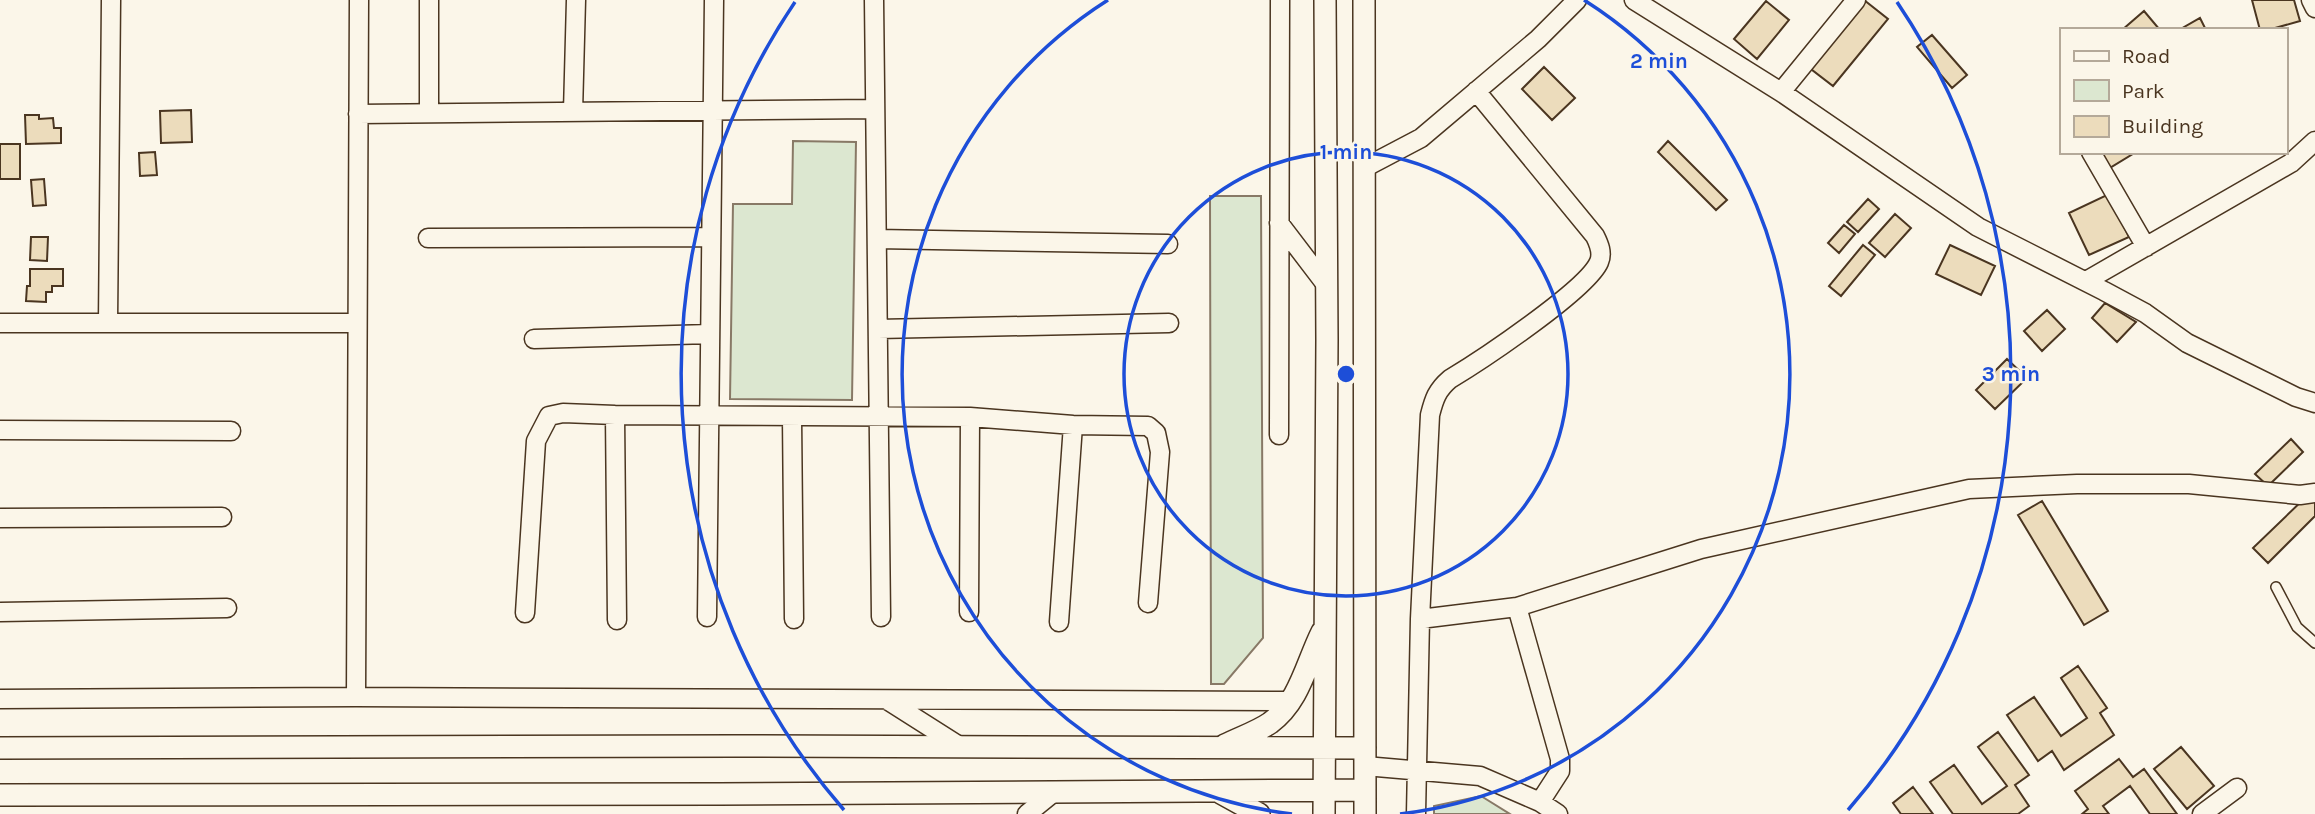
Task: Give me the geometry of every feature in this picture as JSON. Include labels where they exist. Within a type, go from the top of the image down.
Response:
[{"type":"street","points":[[108,323],[111,0]]},
{"type":"street","points":[[356,697],[359,0]]},
{"type":"street","points":[[429,0],[429,113]]},
{"type":"street","points":[[573,112],[576,0]]},
{"type":"street","points":[[707,617],[714,0]]},
{"type":"street","points":[[874,0],[881,617]]},
{"type":"street","points":[[1279,435],[1280,0]]},
{"type":"street","points":[[1324,814],[1327,286],[1325,0]]},
{"type":"street","points":[[1364,0],[1365,814]]},
{"type":"street","points":[[1364,168],[1421,138],[1538,38],[1577,0]]},
{"type":"street","points":[[1634,0],[1781,92],[1978,227],[2145,313],[2187,343],[2296,397],[2315,403]]},
{"type":"street","points":[[1781,92],[1856,0]]},
{"type":"street","points":[[2311,0],[2315,8]]},
{"type":"street","points":[[1416,814],[1420,619],[1430,415],[1434,397],[1450,379],[1535,320],[1590,276],[1600,260],[1601,249],[1595,236],[1476,91]]},
{"type":"street","points":[[358,114],[875,109]]},
{"type":"street","points":[[2086,281],[2291,163],[2315,141]]},
{"type":"street","points":[[2092,154],[2146,247]]},
{"type":"street","points":[[1279,223],[1327,286]]},
{"type":"street","points":[[428,238],[711,237]]},
{"type":"street","points":[[877,239],[1168,244]]},
{"type":"street","points":[[0,323],[358,323]]},
{"type":"street","points":[[878,329],[1169,323]]},
{"type":"street","points":[[534,339],[710,334]]},
{"type":"street","points":[[525,613],[536,441],[549,416],[563,413],[970,417],[1073,425],[1148,426],[1156,433],[1160,452],[1148,603]]},
{"type":"street","points":[[615,415],[617,620]]},
{"type":"street","points":[[792,417],[794,619]]},
{"type":"street","points":[[969,612],[970,417]]},
{"type":"street","points":[[1059,622],[1073,425]]},
{"type":"street","points":[[0,430],[231,432]]},
{"type":"street","points":[[1420,619],[1517,607],[1701,550],[1969,489],[2077,484],[2189,484],[2300,495],[2315,493]]},
{"type":"street","points":[[0,518],[222,517]]},
{"type":"street","points":[[1517,607],[1560,760],[1560,771],[1540,802]]},
{"type":"street","points":[[0,612],[227,608]]},
{"type":"street","points":[[1220,747],[1270,723],[1298,692],[1311,653],[1325,626]]},
{"type":"street","points":[[0,699],[356,697],[1290,701]]},
{"type":"street","points":[[887,700],[961,747]]},
{"type":"street","points":[[0,748],[1324,748],[1416,771],[1480,776],[1540,802],[1558,814]]},
{"type":"street","points":[[2202,814],[2237,788]]},
{"type":"street","points":[[0,795],[1365,790]]},
{"type":"street","points":[[1218,791],[1259,814]]},
{"type":"street","points":[[1027,814],[1054,792]]},
{"type":"lane","points":[[2276,587],[2297,627],[2315,643]]},
{"type":"green space","points":[[793,141],[856,142],[852,400],[730,399],[733,204],[792,204]]},
{"type":"green space","points":[[1210,196],[1261,196],[1263,638],[1224,684],[1211,684]]},
{"type":"green space","points":[[1481,796],[1510,814],[1434,814],[1434,806]]},
{"type":"building","points":[[1864,0],[1888,19],[1833,86],[1807,66]]},
{"type":"building","points":[[2252,0],[2294,0],[2300,21],[2275,28],[2259,28]]},
{"type":"building","points":[[1766,1],[1789,20],[1757,59],[1734,39]]},
{"type":"building","points":[[2144,11],[2158,28],[2124,28]]},
{"type":"building","points":[[2200,18],[2205,28],[2182,28]]},
{"type":"building","points":[[1932,35],[1967,75],[1952,88],[1917,47]]},
{"type":"building","points":[[1544,67],[1575,98],[1552,120],[1522,89]]},
{"type":"building","points":[[191,110],[192,142],[161,143],[160,111]]},
{"type":"building","points":[[25,115],[39,115],[39,119],[53,118],[54,128],[61,128],[61,143],[26,144]]},
{"type":"building","points":[[1668,141],[1727,200],[1716,210],[1658,152]]},
{"type":"building","points":[[0,144],[20,144],[20,179],[0,179]]},
{"type":"building","points":[[155,152],[157,175],[140,176],[139,153]]},
{"type":"building","points":[[2099,154],[2133,154],[2108,169]]},
{"type":"building","points":[[44,179],[46,205],[33,206],[31,180]]},
{"type":"building","points":[[2109,194],[2129,237],[2089,255],[2069,213]]},
{"type":"building","points":[[1868,199],[1879,209],[1858,232],[1847,222]]},
{"type":"building","points":[[1895,214],[1911,228],[1885,257],[1869,243]]},
{"type":"building","points":[[1844,225],[1855,234],[1839,253],[1828,243]]},
{"type":"building","points":[[31,237],[48,237],[47,261],[30,260]]},
{"type":"building","points":[[1863,245],[1875,255],[1841,296],[1829,286]]},
{"type":"building","points":[[1950,245],[1995,266],[1981,295],[1936,274]]},
{"type":"building","points":[[30,269],[63,269],[63,286],[52,286],[52,292],[46,292],[46,302],[26,301],[27,286],[30,286]]},
{"type":"building","points":[[2105,303],[2136,322],[2117,342],[2092,318]]},
{"type":"building","points":[[2047,310],[2065,329],[2042,351],[2024,331]]},
{"type":"building","points":[[2007,359],[2027,378],[1995,409],[1976,390]]},
{"type":"building","points":[[2291,439],[2303,452],[2268,486],[2255,474]]},
{"type":"building","points":[[2308,495],[2315,502],[2315,516],[2268,563],[2253,548]]},
{"type":"building","points":[[2042,501],[2108,611],[2084,625],[2018,515]]},
{"type":"building","points":[[2078,666],[2107,708],[2100,713],[2114,735],[2064,770],[2052,751],[2038,761],[2007,715],[2034,697],[2061,736],[2087,718],[2061,678]]},
{"type":"building","points":[[1998,732],[2029,775],[2015,785],[2029,806],[2018,814],[1953,814],[1930,782],[1954,765],[1982,804],[2007,786],[1978,747]]},
{"type":"building","points":[[2181,747],[2214,786],[2187,809],[2154,769]]},
{"type":"building","points":[[2119,759],[2133,777],[2144,769],[2177,814],[2150,814],[2130,786],[2103,806],[2109,814],[2082,814],[2088,809],[2075,791]]},
{"type":"building","points":[[1913,787],[1933,814],[1901,814],[1893,803]]}]
